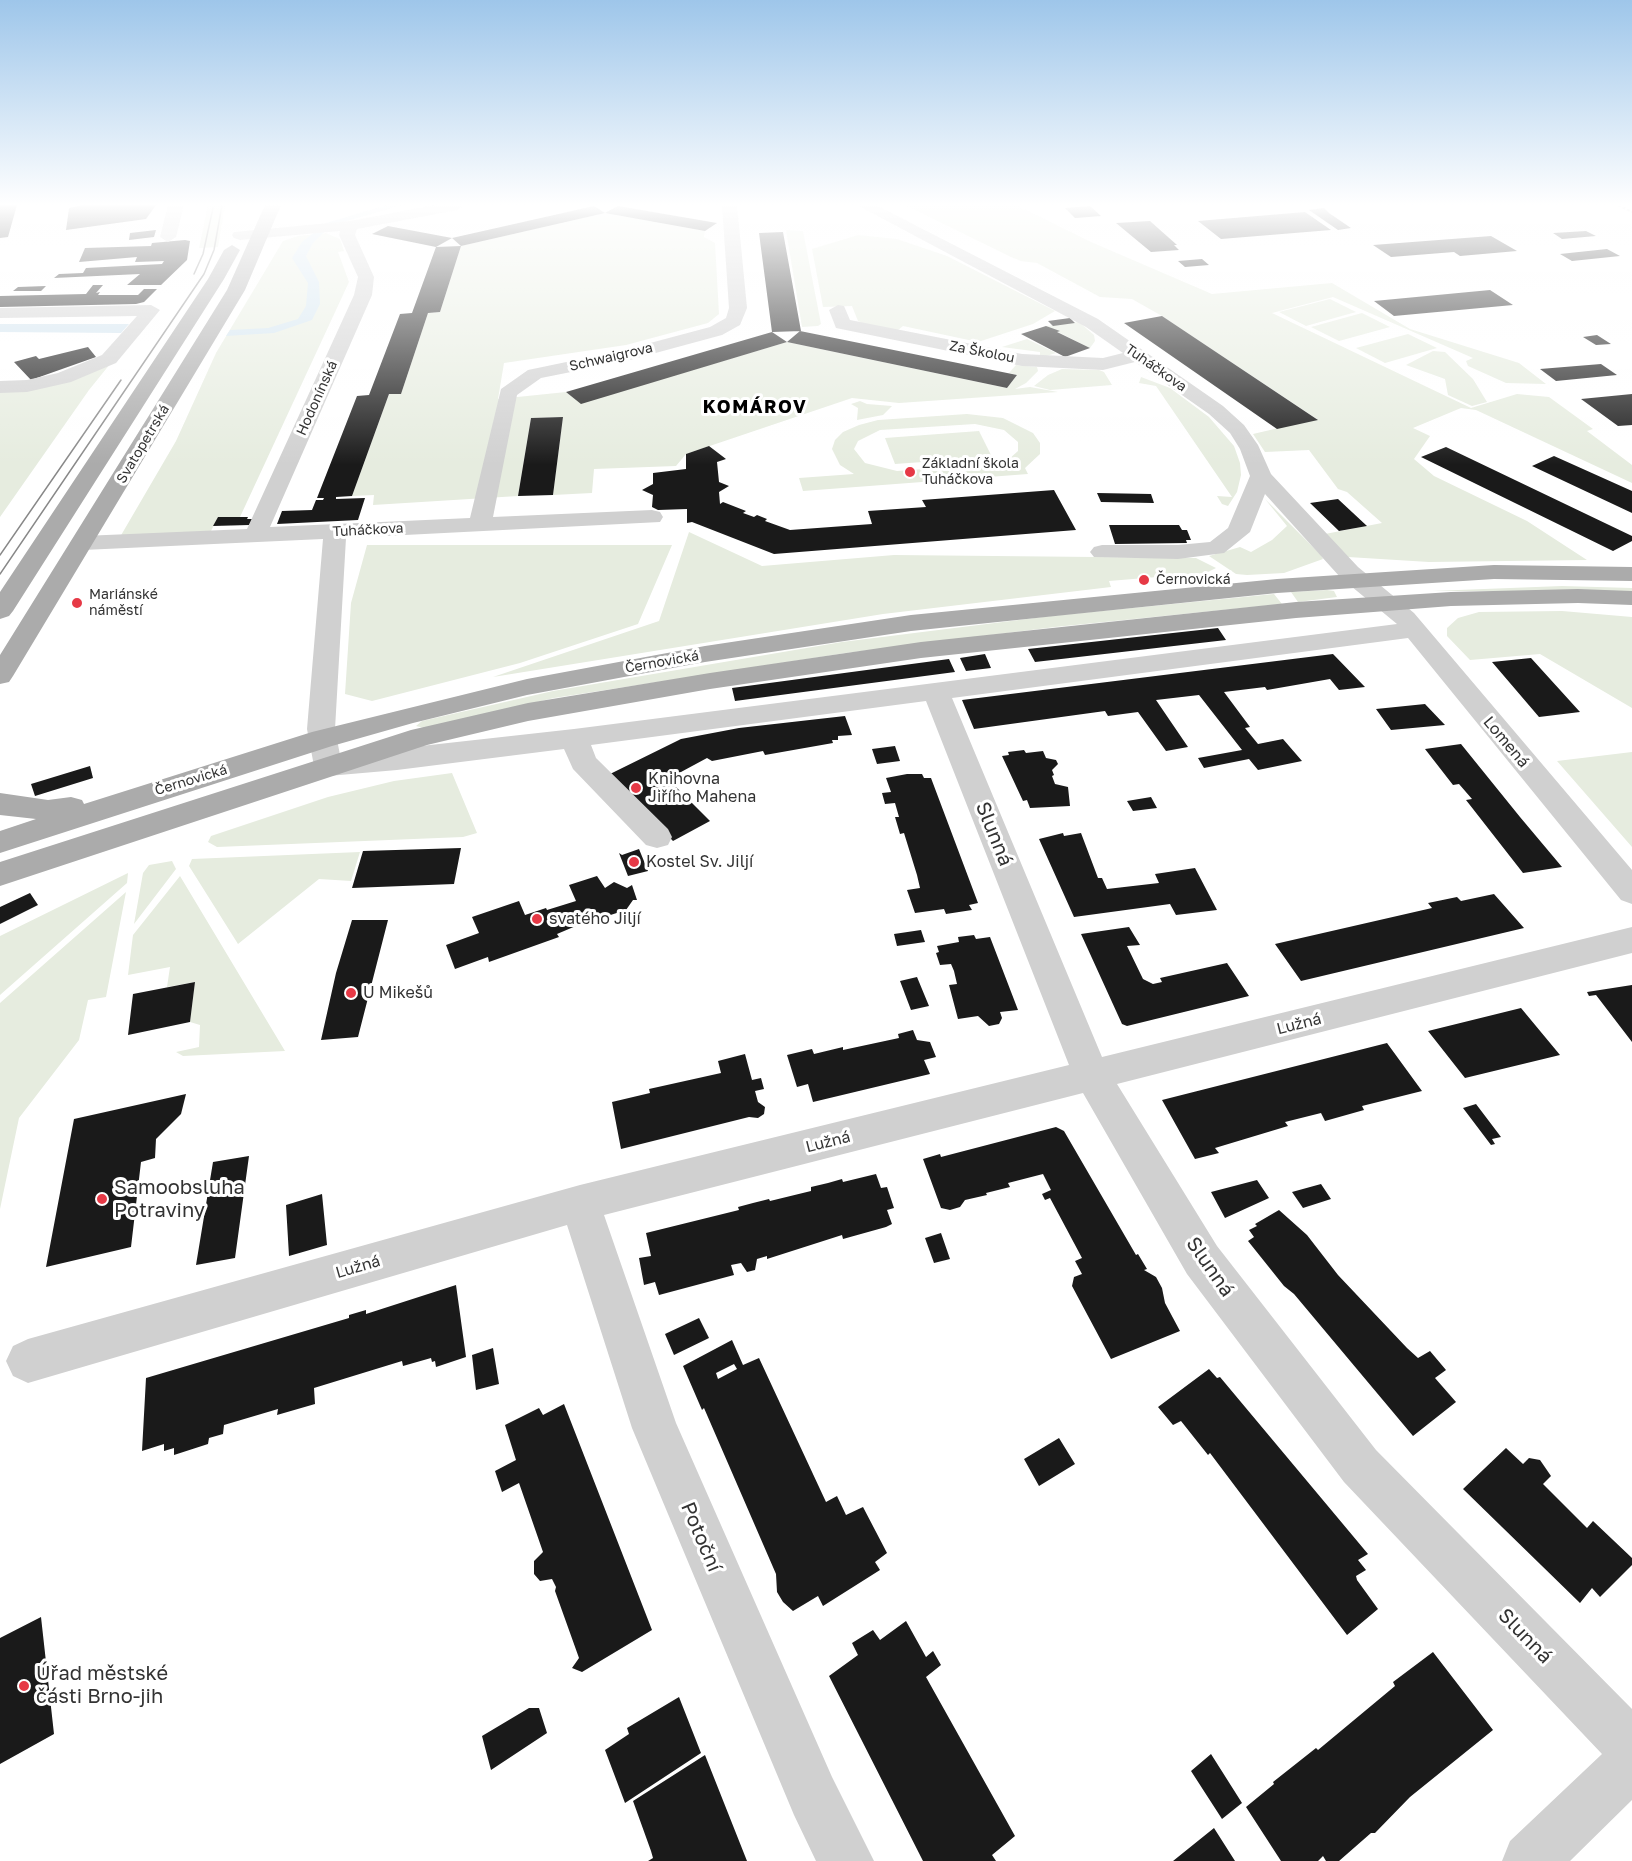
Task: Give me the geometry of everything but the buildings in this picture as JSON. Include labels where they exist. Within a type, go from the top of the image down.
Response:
[{"type":"main road","name":"Svatopetrská","points":[[0,611],[208,292]]},
{"type":"main road","name":"Svatopetrská","points":[[0,676],[235,292]]},
{"type":"main road","name":"Černovická","points":[[151,823],[325,752],[527,687],[716,652],[911,623],[1357,579],[1494,572],[1632,574]]},
{"type":"main road","name":"Černovická","points":[[0,842],[133,798],[325,752],[421,737],[528,712],[710,681],[921,650],[1381,599],[1555,596],[1632,598]]},
{"type":"main road","points":[[0,803],[6,806],[48,810],[133,798]]},
{"type":"main road","points":[[0,874],[151,823]]},
{"type":"main road","points":[[0,889],[151,823]]},
{"type":"street","name":"Hodonínská","points":[[255,536],[364,292]]},
{"type":"street","name":"Schwaigrova","points":[[480,525],[508,393],[535,374],[626,355],[716,331],[734,321],[738,308],[737,292]]},
{"type":"street","name":"Tuháčkova","points":[[1034,292],[1065,308],[1138,355],[1216,410],[1237,429],[1251,449],[1261,476],[1357,579],[1381,599]]},
{"type":"street","points":[[0,313],[151,310],[109,359],[64,378],[27,386],[0,387]]},
{"type":"street","name":"Za Školou","points":[[838,310],[842,324],[1022,360],[1103,364],[1138,355]]},
{"type":"street","points":[[1102,552],[1178,552],[1216,548],[1238,532],[1261,476]]},
{"type":"street","name":"Tuháčkova","points":[[83,543],[652,517]]},
{"type":"street","points":[[325,752],[321,713],[335,532]]},
{"type":"street","name":"Lomená","points":[[1381,599],[1413,630],[1632,892]]},
{"type":"street","name":"Černovická","points":[[325,752],[387,761],[1413,630]]},
{"type":"street","name":"Slunná","points":[[936,691],[1092,1076],[1202,1260],[1360,1466],[1632,1747]]},
{"type":"street","points":[[574,738],[584,762],[657,837]]},
{"type":"street","name":"Lužná","points":[[28,1361],[580,1203],[1632,940]]},
{"type":"street","name":"Potoční","points":[[580,1203],[655,1428],[813,1796],[846,1861]]},
{"type":"street","points":[[1530,1861],[1632,1763]]},
{"type":"shaded area","points":[[253,292],[344,292],[240,517],[218,517],[210,533],[120,537],[176,441],[216,353]]},
{"type":"shaded area","points":[[446,292],[718,292],[719,314],[708,323],[626,345],[504,363],[498,399],[566,392],[581,403],[787,342],[1007,388],[1017,375],[1009,373],[1016,365],[1037,367],[1038,371],[1026,383],[1015,389],[1030,387],[1058,392],[899,403],[852,398],[686,454],[676,466],[594,469],[592,493],[553,495],[563,417],[531,418],[518,496],[373,505],[374,495],[352,496],[389,394],[401,394],[428,313],[440,312]]},
{"type":"shaded area","points":[[796,292],[815,292],[821,324],[802,327]]},
{"type":"shaded area","points":[[820,292],[1017,292],[1055,311],[1033,324],[978,342],[903,326],[897,331],[865,324],[858,321],[852,306],[823,307]]},
{"type":"shaded area","points":[[1090,292],[1207,292],[1212,294],[1347,292],[1410,329],[1519,363],[1546,384],[1506,383],[1468,366],[1466,361],[1473,358],[1333,297],[1272,313],[1471,408],[1517,394],[1549,397],[1593,429],[1587,431],[1632,465],[1632,483],[1476,410],[1461,408],[1413,428],[1430,436],[1414,459],[1434,476],[1527,521],[1587,560],[1429,562],[1348,557],[1325,534],[1382,523],[1347,492],[1338,489],[1309,450],[1265,452],[1253,434],[1317,419],[1162,316],[1132,299],[1100,297]]},
{"type":"shaded area","points":[[1330,299],[1356,312],[1306,326],[1279,312]]},
{"type":"shaded area","points":[[1362,313],[1390,327],[1339,341],[1311,327]]},
{"type":"shaded area","points":[[1079,322],[1094,335],[1095,341],[1090,348],[1046,326]]},
{"type":"shaded area","points":[[1408,334],[1437,348],[1385,363],[1356,348]]},
{"type":"shaded area","points":[[1027,339],[1056,353],[1040,358],[1040,352],[1002,347]]},
{"type":"shaded area","points":[[123,348],[89,390],[0,517],[0,392],[17,392]]},
{"type":"shaded area","points":[[1433,351],[1445,352],[1473,379],[1487,402],[1472,406],[1448,395],[1445,379],[1406,365]]},
{"type":"shaded area","points":[[1062,369],[1099,370],[1104,372],[1112,385],[1050,390],[1034,386],[1048,375]]},
{"type":"shaded area","points":[[1141,377],[1170,388],[1209,417],[1234,446],[1240,463],[1241,475],[1237,492],[1228,506],[1222,504],[1217,496],[1232,497],[1156,386],[1139,383]]},
{"type":"shaded area","points":[[860,401],[867,404],[892,406],[883,415],[857,420],[858,408],[851,404]]},
{"type":"shaded area","points":[[967,414],[1003,418],[1033,433],[1040,443],[1040,454],[1025,468],[1028,474],[803,491],[799,478],[854,474],[840,465],[832,449],[835,440],[843,432],[878,420]],"holes":[[[975,424],[1004,430],[1018,442],[1018,451],[1009,459],[994,464],[897,471],[865,463],[854,449],[858,441],[880,430]]]},
{"type":"shaded area","points":[[979,431],[992,457],[895,464],[885,438]]},
{"type":"shaded area","points":[[1265,499],[1323,559],[1284,573],[1247,575],[1236,574],[1209,556],[1240,547],[1251,552],[1272,540],[1287,526]]},
{"type":"shaded area","points":[[689,532],[762,566],[894,555],[1196,558],[1216,568],[1206,573],[1109,581],[1111,587],[883,614],[493,677],[659,621]]},
{"type":"shaded area","points":[[367,545],[672,545],[638,624],[520,663],[372,701],[345,694],[351,603]]},
{"type":"shaded area","points":[[1562,586],[1632,588],[1632,591],[1432,591]]},
{"type":"shaded area","points":[[1334,591],[1337,597],[1298,602],[1291,592]]},
{"type":"shaded area","points":[[1274,594],[1282,604],[1055,627],[846,653],[554,698],[424,728],[416,726],[422,721],[553,691],[842,642],[1051,616]]},
{"type":"shaded area","points":[[1562,611],[1632,617],[1632,708],[1540,654],[1470,660],[1447,636],[1447,628],[1458,618],[1479,612]]},
{"type":"shaded area","points":[[1632,752],[1632,847],[1557,761]]},
{"type":"shaded area","points":[[452,773],[477,833],[463,837],[217,847],[208,842],[211,836],[328,797],[394,781]]},
{"type":"shaded area","points":[[360,852],[351,881],[319,879],[238,944],[189,866],[192,859]]},
{"type":"shaded area","points":[[172,861],[176,869],[134,924],[143,873],[149,865]]},
{"type":"shaded area","points":[[128,873],[127,883],[0,995],[0,936]]},
{"type":"shaded area","points":[[180,876],[285,1051],[183,1056],[176,1052],[199,1047],[200,1025],[190,1022],[195,982],[167,987],[170,967],[128,975],[133,935]]},
{"type":"shaded area","points":[[126,892],[106,997],[88,1000],[79,1040],[19,1118],[0,1209],[0,1003]]},
{"type":"water","points":[[307,292],[319,292],[320,304],[312,320],[274,333],[226,336],[230,330],[268,328],[298,319],[306,306]]},
{"type":"water","points":[[0,324],[129,324],[121,333],[0,332]]},
{"type":"tram line","points":[[0,574],[192,292]]},
{"type":"tram line","points":[[0,555],[121,380]]},
{"type":"place","name":"Základní škola Tuháčkova","points":[[910,472]]},
{"type":"place","name":"Černovická","points":[[1144,580]]},
{"type":"place","name":"Mariánské náměstí","points":[[77,603]]},
{"type":"place","name":"Knihovna Jiřího Mahena","points":[[636,788]]},
{"type":"place","name":"Kostel Sv. Jiljí","points":[[634,862]]},
{"type":"place","name":"svatého Jiljí","points":[[537,919]]},
{"type":"place","name":"U Mikešů","points":[[351,993]]},
{"type":"place","name":"Samoobsluha Potraviny","points":[[102,1199]]},
{"type":"place","name":"Úřad městské části Brno-jih","points":[[24,1686]]},
{"type":"district","name":"KOMÁROV","points":[[755,407]]}]
